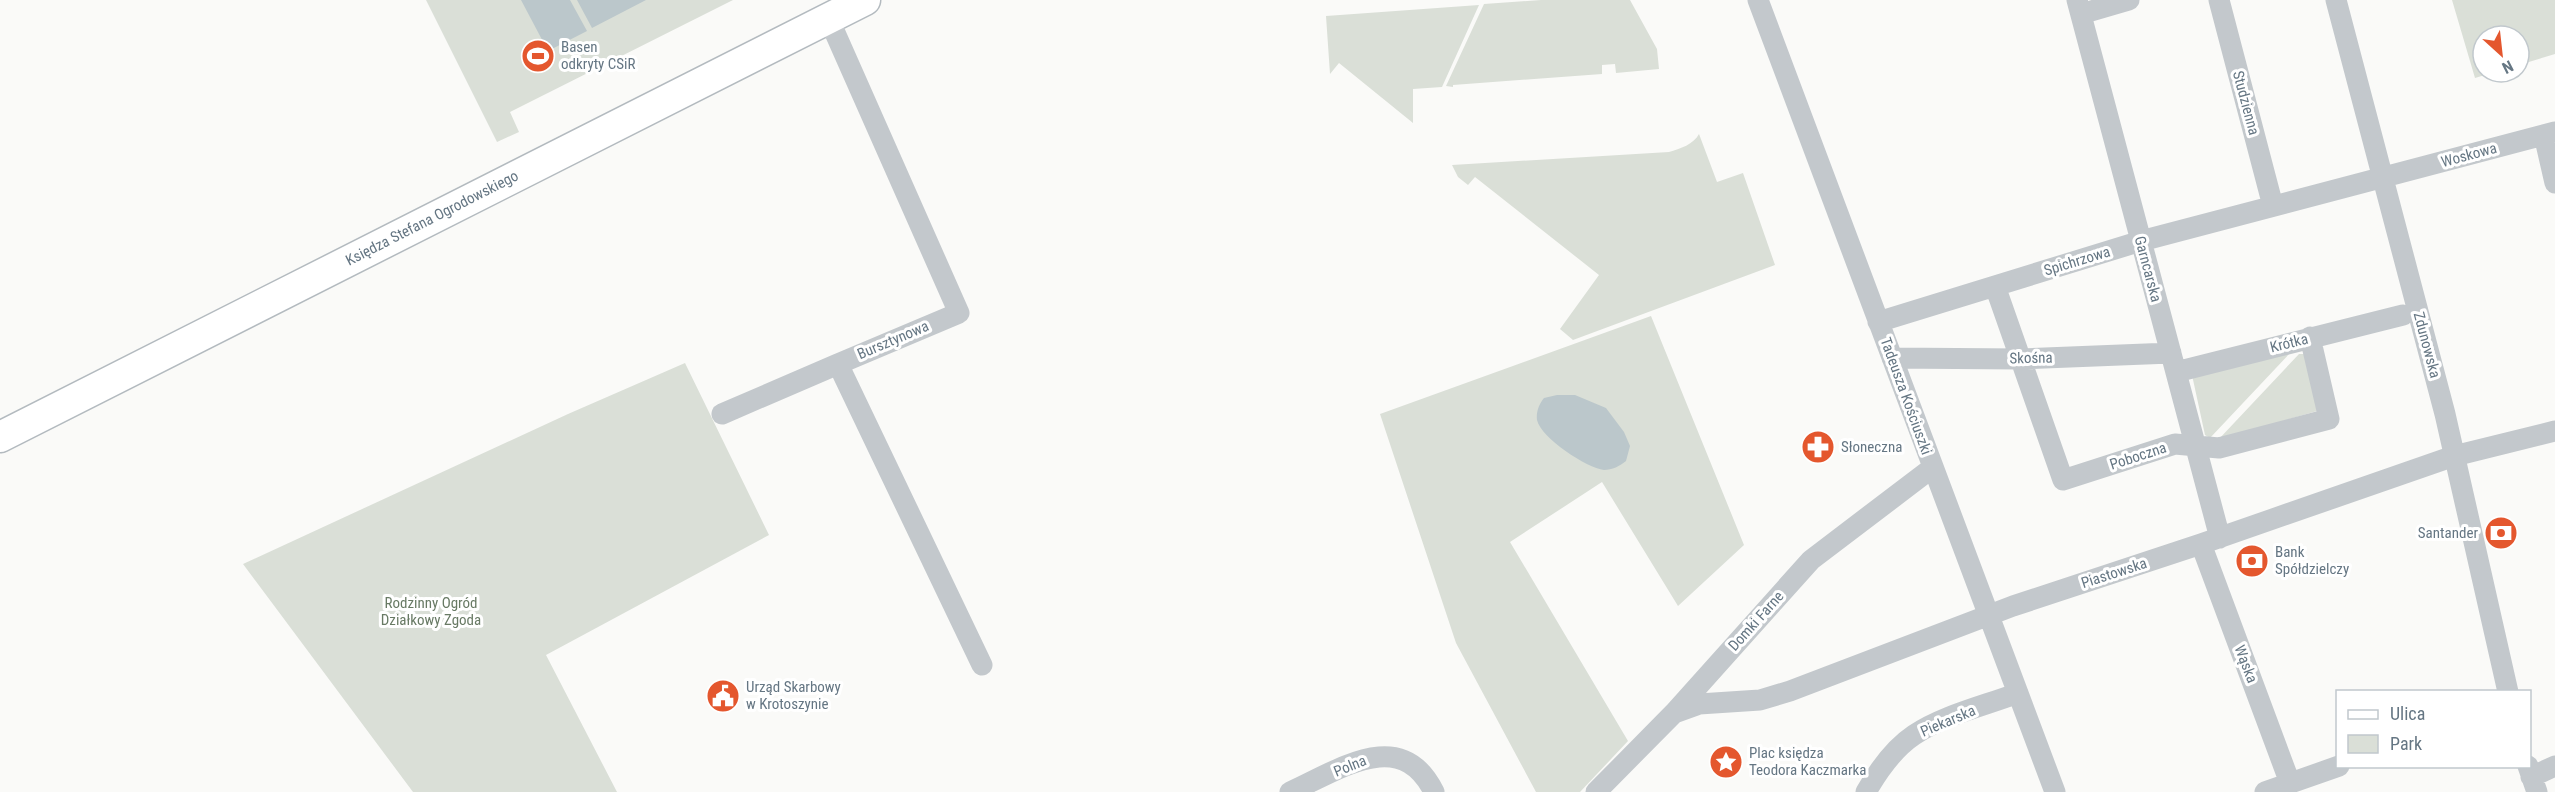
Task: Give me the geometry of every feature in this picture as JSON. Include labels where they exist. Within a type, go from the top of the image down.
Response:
[{"type":"street","name":"Księdza Stefana Ogrodowskiego","points":[[0,437],[865,0]]},
{"type":"street","name":"Tadeusza Kościuszki","points":[[1758,0],[2055,792]]},
{"type":"street","points":[[2079,7],[2129,0]]},
{"type":"street","name":"Studzienna","points":[[2219,0],[2273,206]]},
{"type":"street","name":"Zdunowska","points":[[2336,0],[2454,456],[2508,690]]},
{"type":"street","name":"Garncarska","points":[[2079,7],[2196,446],[2211,541]]},
{"type":"street","name":"Bursztynowa","points":[[828,17],[959,313],[838,364],[982,665]]},
{"type":"street","points":[[2549,133],[2555,183]]},
{"type":"street","name":"Woskowa","points":[[2383,179],[2549,133]]},
{"type":"street","name":"Spichrzowa","points":[[1878,322],[2141,241],[2383,179]]},
{"type":"street","points":[[1995,286],[2020,359]]},
{"type":"street","name":"Krótka","points":[[2173,363],[2310,337],[2403,315]]},
{"type":"street","name":"Poboczna","points":[[2020,359],[2063,480],[2175,444],[2219,448],[2329,419],[2310,337]]},
{"type":"street","name":"Skośna","points":[[1892,358],[2173,363]]},
{"type":"street","points":[[722,414],[838,364]]},
{"type":"street","name":"Piastowska","points":[[1674,713],[1699,704],[1760,700],[1770,697],[2013,606],[2211,541],[2454,456],[2555,431]]},
{"type":"street","name":"Domki Farne","points":[[1596,792],[1674,713],[1811,560],[1932,468]]},
{"type":"street","name":"Wąska","points":[[2211,541],[2290,783]]},
{"type":"street","name":"Piekarska","points":[[1866,792],[1876,775],[1897,749],[1914,735],[1947,719],[2018,693]]},
{"type":"street","name":"Polna","points":[[1290,792],[1366,758],[1388,756],[1409,761],[1426,776],[1434,792]]},
{"type":"street","points":[[2532,778],[2555,766]]},
{"type":"street","points":[[2265,792],[2334,768]]},
{"type":"green space","name":"Basen odkryty CSiR","points":[[426,0],[733,0],[510,112],[519,132],[497,142]]},
{"type":"green space","points":[[1541,0],[1630,0],[1657,49],[1659,69],[1616,73],[1615,64],[1602,65],[1602,74],[1446,86],[1484,4]]},
{"type":"green space","points":[[2452,0],[2555,0],[2555,54],[2531,61],[2531,24],[2471,24],[2471,64]]},
{"type":"green space","points":[[1479,5],[1442,87],[1413,89],[1413,123],[1339,63],[1330,74],[1326,16]]},
{"type":"green space","points":[[1699,134],[1717,182],[1743,173],[1775,265],[1573,340],[1560,329],[1599,275],[1475,177],[1468,185],[1458,177],[1452,165],[1669,152],[1682,148],[1697,138]]},
{"type":"green space","points":[[1651,316],[1744,545],[1678,606],[1602,482],[1510,542],[1628,741],[1580,792],[1536,792],[1456,643],[1380,414]]},
{"type":"green space","points":[[2290,353],[2210,438],[2205,435],[2192,375]]},
{"type":"green space","points":[[2299,354],[2305,354],[2317,411],[2218,440]]},
{"type":"green space","name":"Rodzinny Ogród Działkowy Zgoda","points":[[685,363],[769,535],[546,655],[617,792],[413,792],[243,564],[568,414]]},
{"type":"shaded area","points":[[521,0],[570,0],[587,31],[548,51]]},
{"type":"shaded area","points":[[577,0],[646,0],[592,28]]},
{"type":"shaded area","points":[[1575,395],[1606,408],[1624,432],[1630,446],[1626,461],[1610,469],[1596,468],[1576,458],[1555,443],[1540,427],[1537,411],[1544,398]]},
{"type":"place","name":"Basen odkryty CSiR","points":[[538,56]]},
{"type":"place","name":"Słoneczna","points":[[1818,447]]},
{"type":"place","name":"Santander","points":[[2501,533]]},
{"type":"place","name":"Bank Spółdzielczy","points":[[2252,561]]},
{"type":"place","name":"Urząd Skarbowy w Krotoszynie","points":[[723,696]]},
{"type":"place","name":"Plac księdza Teodora Kaczmarka","points":[[1726,762]]}]
